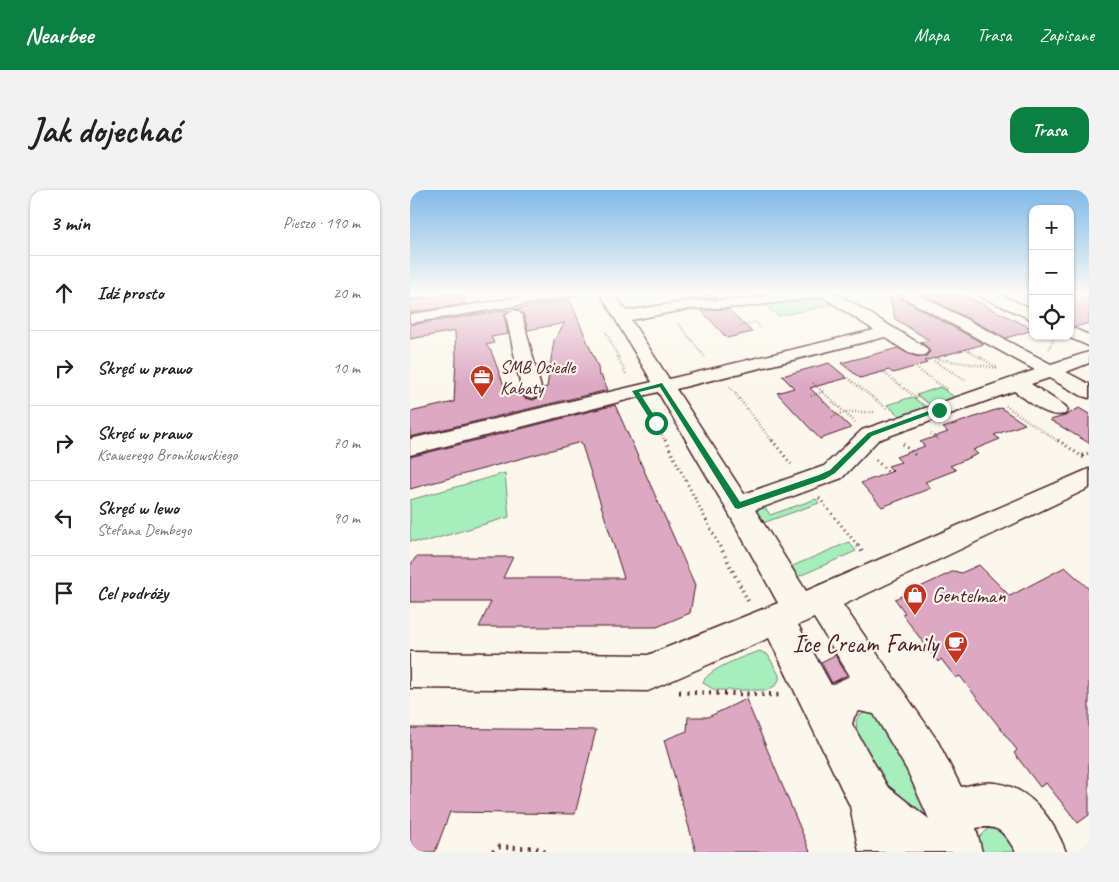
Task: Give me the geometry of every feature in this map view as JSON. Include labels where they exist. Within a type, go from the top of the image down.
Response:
[{"type":"street","points":[[516,324],[534,403]]},
{"type":"street","points":[[614,324],[663,385],[738,506],[787,610],[832,726],[871,802],[882,852]]},
{"type":"street","points":[[874,324],[924,355]]},
{"type":"street","points":[[963,324],[1089,392]]},
{"type":"street","points":[[425,441],[534,403],[635,391],[886,332]]},
{"type":"street","points":[[1074,334],[1089,341]]},
{"type":"street","points":[[738,506],[833,472],[870,435],[1089,357]]},
{"type":"street","points":[[1014,383],[1058,410]]},
{"type":"street","points":[[410,670],[648,672],[787,610],[1085,467]]},
{"type":"street","points":[[787,610],[887,701],[922,755],[954,832],[995,804],[1008,807],[1016,814],[1043,852]]},
{"type":"street","points":[[832,726],[839,704],[850,694],[867,692],[887,701]]},
{"type":"street","points":[[871,802],[934,852]]},
{"type":"path","points":[[613,324],[635,391],[787,610]]},
{"type":"path","points":[[740,326],[748,324]]},
{"type":"path","points":[[757,324],[760,328]]},
{"type":"path","points":[[966,349],[988,362]]},
{"type":"path","points":[[924,355],[998,368]]},
{"type":"path","points":[[883,372],[935,411]]},
{"type":"path","points":[[832,417],[845,412],[890,411],[848,378]]},
{"type":"path","points":[[813,383],[870,435]]},
{"type":"path","points":[[811,396],[823,392]]},
{"type":"path","points":[[1085,467],[1089,453]]},
{"type":"path","points":[[672,692],[787,695]]},
{"type":"path","points":[[493,852],[499,847],[535,848],[545,852]]},
{"type":"green space","points":[[940,387],[956,398],[932,406],[917,395]]},
{"type":"green space","points":[[912,397],[928,408],[902,418],[887,405]]},
{"type":"green space","points":[[505,473],[509,517],[424,542],[410,541],[410,500]]},
{"type":"green space","points":[[816,499],[819,503],[760,524],[755,512],[763,504],[770,515]]},
{"type":"green space","points":[[849,542],[856,551],[795,578],[788,568]]},
{"type":"green space","points":[[760,651],[768,655],[779,675],[776,685],[768,690],[715,690],[703,683],[705,678],[718,668]]},
{"type":"green space","points":[[872,712],[880,717],[944,822],[907,817],[857,732],[856,720],[860,715]]},
{"type":"green space","points":[[989,828],[999,829],[1019,852],[978,852],[978,839]]},
{"type":"building","points":[[506,324],[508,334],[491,337],[494,343],[486,345],[491,351],[508,396],[521,393],[524,398],[533,400],[540,397],[544,393],[543,388],[547,387],[554,340],[564,324],[580,324],[598,367],[599,376],[601,375],[608,390],[410,437],[410,412],[454,402],[456,358],[455,331],[410,339],[410,325]]},
{"type":"building","points":[[526,324],[560,324],[528,330]]},
{"type":"building","points":[[714,324],[744,324],[752,332],[727,338]]},
{"type":"building","points":[[903,324],[947,324],[984,344],[924,361],[927,363],[893,373],[889,370],[860,378],[841,363],[898,348],[909,354],[925,357],[930,352],[920,342],[929,340]]},
{"type":"building","points":[[979,324],[1022,324],[1029,327],[1029,331],[1006,338]]},
{"type":"building","points":[[1074,324],[1086,324],[1075,327]]},
{"type":"building","points":[[829,363],[847,378],[810,388],[851,428],[820,439],[777,393],[794,388],[782,376]]},
{"type":"building","points":[[615,405],[695,585],[690,613],[657,627],[479,627],[491,602],[410,602],[410,566],[416,557],[513,557],[503,578],[624,578],[581,442],[410,489],[410,457]]},
{"type":"building","points":[[1001,408],[1025,424],[994,435],[1000,439],[973,450],[978,454],[950,466],[956,470],[925,482],[931,488],[882,507],[861,483],[893,471],[888,466],[901,462],[896,457],[925,446],[920,442],[948,432],[943,428]]},
{"type":"building","points":[[1079,408],[1089,414],[1089,443],[1050,420],[1065,416]]},
{"type":"building","points":[[979,565],[1010,596],[1065,567],[1089,589],[1089,815],[1078,823],[1046,783],[1040,787],[1014,753],[1017,750],[960,676],[956,678],[941,659],[938,662],[902,614],[905,613],[895,599],[954,571],[961,573]]},
{"type":"building","points":[[835,655],[847,675],[832,683],[821,662]]},
{"type":"building","points":[[746,699],[810,852],[696,852],[664,740],[687,731],[688,717],[708,717]]},
{"type":"building","points":[[410,728],[596,730],[575,814],[450,812],[435,852],[410,852]]},
{"type":"place","name":"SMB Osiedle Kabaty","points":[[482,398]]},
{"type":"place","name":"Gentelman","points":[[915,616]]},
{"type":"place","name":"Ice Cream Family","points":[[956,664]]},
{"type":"route","points":[[656,423],[635,391],[662,384],[738,506],[833,472],[870,435],[939,410]]}]
